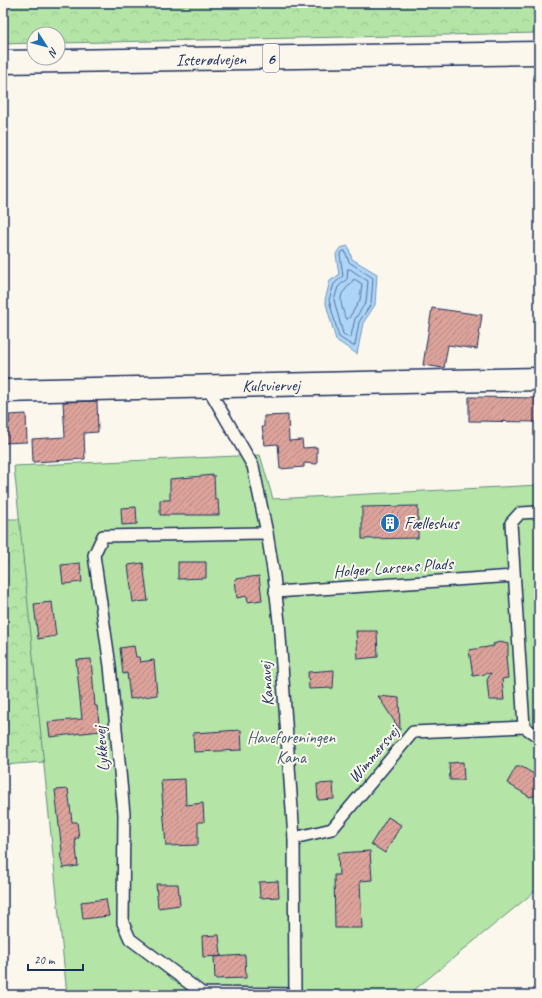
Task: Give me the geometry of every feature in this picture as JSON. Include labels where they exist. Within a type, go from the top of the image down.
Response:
[{"type":"main road","name":"Isterødvejen","points":[[3,62],[539,53]]},
{"type":"main road","name":"Kulsviervej","points":[[3,391],[539,379]]},
{"type":"lane","name":"Kanavej","points":[[207,386],[253,466],[267,533],[276,592],[294,838],[295,995]]},
{"type":"lane","points":[[539,512],[520,513],[511,523],[524,727],[539,737]]},
{"type":"lane","name":"Lykkevej","points":[[267,533],[103,536],[94,555],[110,666],[124,814],[123,922],[130,939],[201,994],[295,995]]},
{"type":"lane","name":"Holger Larsens Plads","points":[[276,592],[514,576]]},
{"type":"lane","name":"Wimmersvej","points":[[294,838],[332,829],[413,732],[524,727]]},
{"type":"green space","points":[[3,3],[539,3],[539,33],[66,43],[66,26],[26,26],[26,43],[3,44]]},
{"type":"green space","name":"Haveforeningen Kana","points":[[260,455],[273,499],[539,485],[539,888],[408,995],[67,995],[14,466]]},
{"type":"green space","points":[[3,519],[20,519],[44,762],[3,765]]},
{"type":"water","points":[[348,246],[352,259],[377,274],[375,305],[363,323],[357,354],[336,340],[325,300],[330,281],[339,275],[336,254],[340,248]]},
{"type":"building","points":[[432,308],[482,315],[477,349],[448,345],[444,368],[423,365]]},
{"type":"building","points":[[469,397],[539,398],[539,422],[469,421]]},
{"type":"building","points":[[97,401],[98,432],[84,433],[85,459],[33,462],[32,439],[65,437],[63,402]]},
{"type":"building","points":[[26,414],[27,442],[3,443],[3,423],[10,423],[9,415]]},
{"type":"building","points":[[288,415],[289,441],[302,440],[303,448],[317,447],[317,464],[304,463],[304,467],[280,469],[278,444],[265,445],[262,427],[264,427],[264,416]]},
{"type":"building","points":[[214,475],[215,500],[218,499],[219,515],[160,515],[160,500],[170,500],[170,479]]},
{"type":"building","name":"Fælleshus","points":[[418,506],[418,538],[362,539],[362,507]]},
{"type":"building","points":[[136,507],[137,524],[122,525],[121,508]]},
{"type":"building","points":[[178,562],[206,562],[206,578],[178,579]]},
{"type":"building","points":[[80,563],[82,582],[63,584],[61,565]]},
{"type":"building","points":[[143,563],[148,601],[133,602],[128,565]]},
{"type":"building","points":[[259,576],[262,600],[248,602],[247,596],[237,598],[235,579]]},
{"type":"building","points":[[52,602],[56,636],[38,639],[34,604]]},
{"type":"building","points":[[356,631],[377,631],[378,657],[358,659]]},
{"type":"building","points":[[500,642],[508,644],[508,656],[506,657],[508,678],[502,679],[504,700],[489,700],[487,680],[491,673],[473,676],[469,650],[494,646],[493,644]]},
{"type":"building","points":[[134,646],[136,657],[139,657],[140,662],[154,660],[157,695],[130,699],[127,673],[123,674],[120,648]]},
{"type":"building","points":[[91,659],[95,706],[97,706],[100,731],[50,737],[48,722],[82,719],[76,660]]},
{"type":"building","points":[[334,670],[333,688],[309,689],[308,672]]},
{"type":"building","points":[[378,696],[399,698],[400,730]]},
{"type":"building","points":[[241,730],[242,750],[194,752],[193,733]]},
{"type":"building","points":[[463,762],[464,780],[450,780],[449,763]]},
{"type":"building","points":[[516,767],[522,767],[539,777],[539,794],[530,797],[507,783]]},
{"type":"building","points":[[185,779],[186,805],[203,803],[204,822],[198,822],[198,845],[166,846],[161,780]]},
{"type":"building","points":[[333,783],[334,799],[318,800],[317,784]]},
{"type":"building","points":[[68,789],[72,822],[77,822],[79,838],[75,838],[78,866],[63,868],[60,853],[62,852],[55,790]]},
{"type":"building","points":[[388,817],[401,825],[385,853],[371,844]]},
{"type":"building","points":[[370,851],[372,880],[360,881],[362,928],[335,928],[334,875],[339,875],[338,853]]},
{"type":"building","points":[[278,881],[279,897],[260,898],[259,882]]},
{"type":"building","points":[[156,884],[178,884],[180,905],[158,908]]},
{"type":"building","points":[[106,899],[109,916],[83,919],[81,902]]},
{"type":"building","points":[[219,935],[221,956],[203,957],[202,936]]},
{"type":"building","points":[[245,955],[246,978],[215,979],[214,957]]},
{"type":"place","name":"Fælleshus","points":[[390,523]]}]
